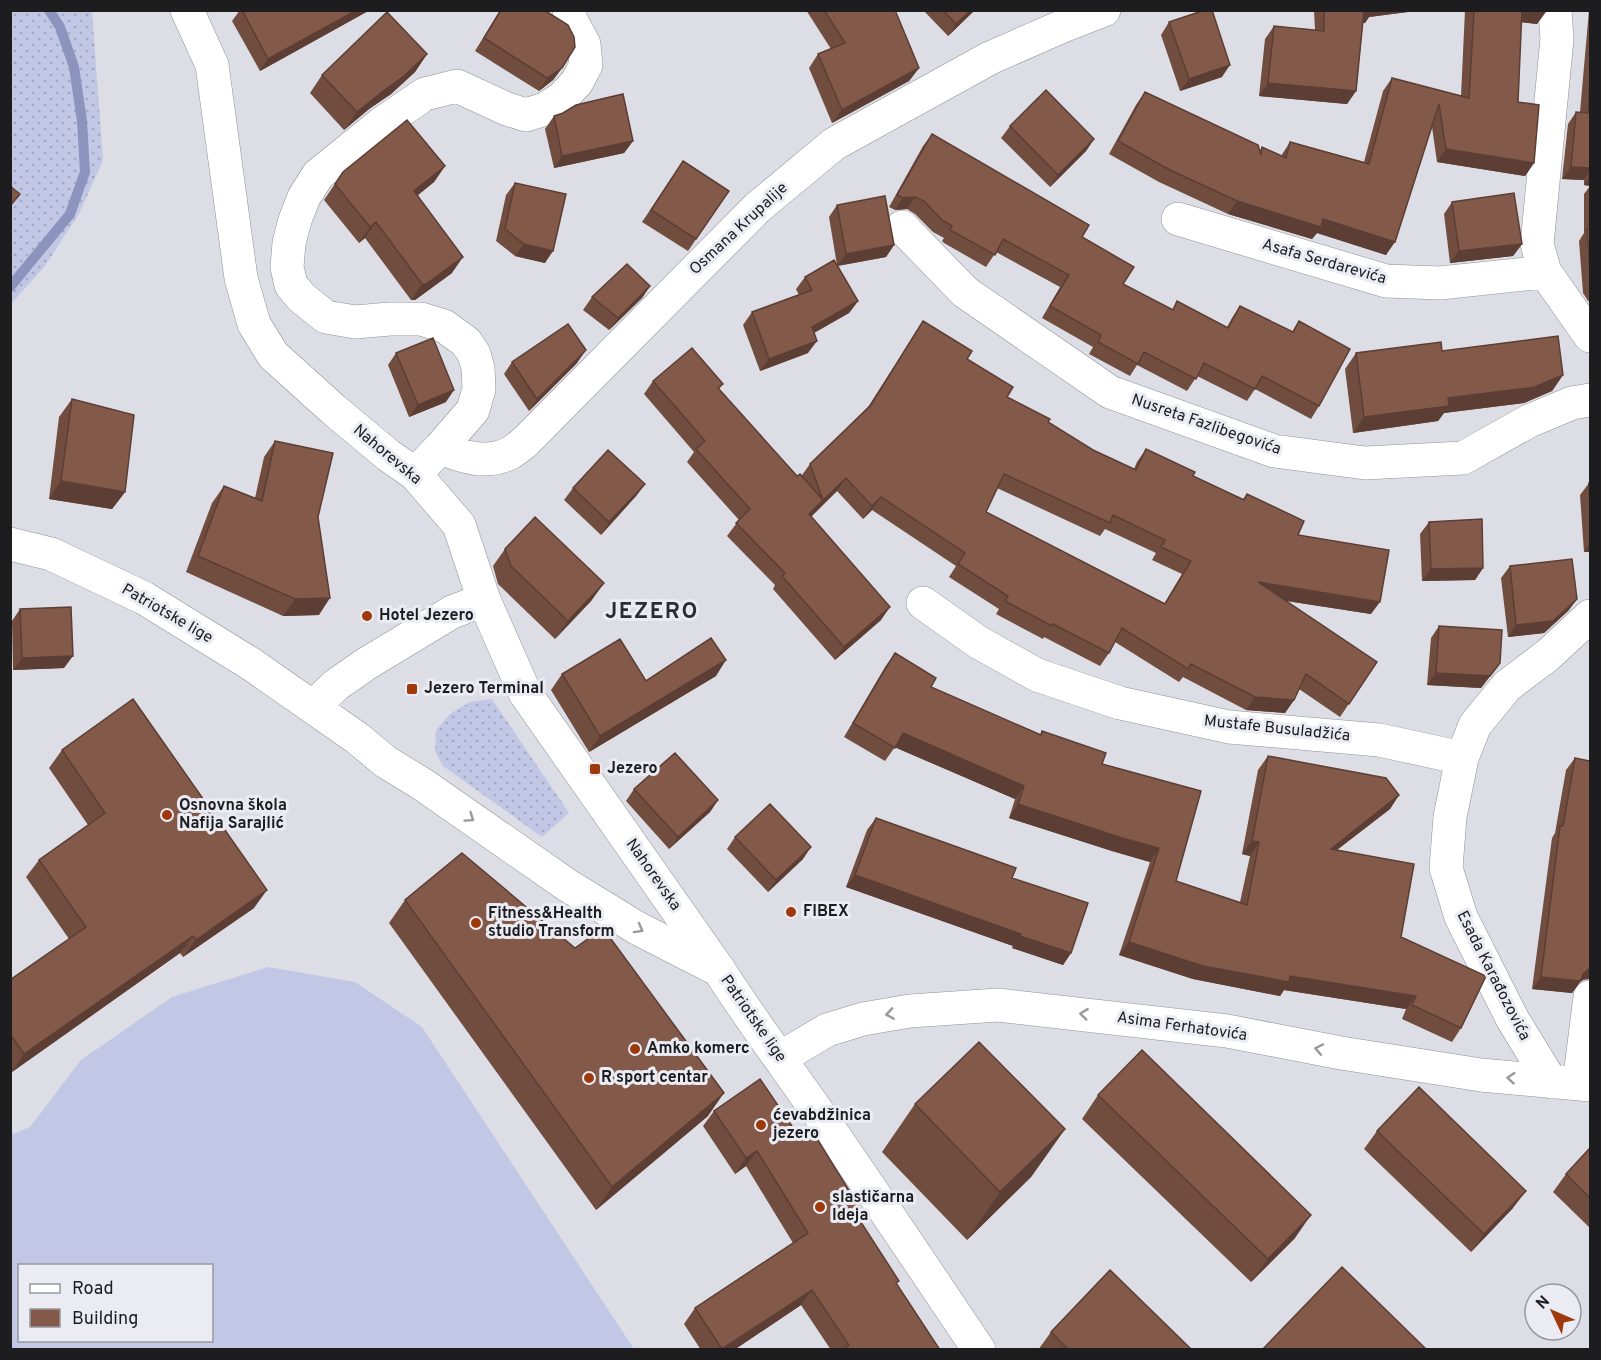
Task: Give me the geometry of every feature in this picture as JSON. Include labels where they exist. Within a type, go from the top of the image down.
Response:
[{"type":"street","name":"Nahorevska","points":[[187,10],[212,65],[241,278],[254,324],[273,355],[334,410],[388,455],[415,474],[459,525],[484,600],[525,693],[719,970]]},
{"type":"street","points":[[415,474],[473,410],[479,389],[478,368],[474,354],[466,342],[444,326],[421,319],[355,322],[326,316],[302,298],[291,285],[287,267],[289,243],[295,220],[304,196],[318,175],[381,124],[425,94],[457,86],[507,109],[526,115],[545,109],[562,98],[577,82],[586,65],[584,44],[571,21],[569,10]]},
{"type":"street","name":"Osmana Krupalije","points":[[440,448],[463,457],[490,459],[510,453],[526,441],[757,208],[834,144],[990,58],[1104,10]]},
{"type":"street","points":[[1556,10],[1557,39],[1537,244],[1545,272],[1590,336]]},
{"type":"street","name":"Asafa Serdarevića","points":[[1179,219],[1386,281],[1440,283],[1545,272]]},
{"type":"street","name":"Nusreta Fazlibegovića","points":[[902,227],[965,292],[1110,392],[1274,451],[1365,463],[1464,458],[1529,421],[1572,403],[1590,400]]},
{"type":"street","name":"Patriotske lige","points":[[10,544],[51,554],[144,598],[251,664],[357,738],[386,762],[422,784],[567,885],[638,928],[719,970],[979,1350]]},
{"type":"street","points":[[313,707],[336,685],[366,664],[452,612],[484,600]]},
{"type":"street","name":"Mustafe Busuladžića","points":[[923,603],[978,642],[1037,675],[1120,703],[1228,727],[1378,740],[1462,758]]},
{"type":"street","points":[[1462,758],[1474,725],[1507,686],[1548,655],[1590,616]]},
{"type":"street","name":"Esada Karađozovića","points":[[1462,758],[1450,817],[1446,868],[1461,916],[1513,1020],[1573,1084]]},
{"type":"street","points":[[1573,1084],[1590,997]]},
{"type":"street","name":"Asima Ferhatovića","points":[[780,1058],[827,1030],[863,1018],[909,1011],[998,1005],[1227,1031],[1341,1053],[1481,1075],[1573,1084]]},
{"type":"shaded area","points":[[11,11],[92,11],[103,160],[80,212],[45,266],[11,304]]},
{"type":"shaded area","points":[[492,699],[569,813],[542,837],[443,766],[435,751],[436,730],[450,714],[470,702]]},
{"type":"shaded area","points":[[268,967],[355,982],[422,1027],[634,1349],[11,1349],[11,1135],[30,1127],[81,1060],[172,997]]},
{"type":"building","points":[[242,10],[357,10],[268,59]]},
{"type":"building","points":[[501,10],[544,10],[568,25],[574,37],[575,47],[562,68],[547,78],[484,38]]},
{"type":"building","points":[[824,10],[895,10],[919,68],[842,110],[818,54],[845,43]]},
{"type":"building","points":[[943,10],[971,10],[956,24]]},
{"type":"building","points":[[1205,10],[1212,10],[1230,65],[1189,79],[1169,22]]},
{"type":"building","points":[[1324,10],[1364,10],[1356,91],[1268,83],[1274,26],[1324,31]]},
{"type":"building","points":[[1474,10],[1522,10],[1518,102],[1539,105],[1534,163],[1446,149],[1439,104],[1395,242],[1323,219],[1321,227],[1237,201],[1168,169],[1118,141],[1145,92],[1258,145],[1261,155],[1262,147],[1286,158],[1290,142],[1369,164],[1392,78],[1469,98]]},
{"type":"building","points":[[387,12],[427,54],[404,76],[357,112],[322,75]]},
{"type":"building","points":[[1590,82],[1590,168],[1571,167],[1576,112],[1588,113]]},
{"type":"building","points":[[1046,90],[1094,139],[1058,175],[1010,126]]},
{"type":"building","points":[[623,94],[633,141],[562,156],[554,116],[576,105]]},
{"type":"building","points":[[407,120],[445,166],[414,191],[463,257],[426,284],[422,284],[376,222],[370,227],[335,184],[343,172]]},
{"type":"building","points":[[932,134],[1089,225],[1082,237],[1134,267],[1123,284],[1173,310],[1177,301],[1228,328],[1240,306],[1293,332],[1299,321],[1350,349],[1319,406],[1262,376],[1255,389],[1204,363],[1196,379],[1144,352],[1138,364],[1098,342],[1101,335],[1050,306],[1069,275],[1003,239],[995,255],[952,231],[950,229],[952,226],[942,220],[924,201],[915,197],[903,198],[897,195]]},
{"type":"building","points":[[683,161],[729,191],[696,239],[651,210]]},
{"type":"building","points":[[515,183],[566,194],[553,251],[524,244],[505,229]]},
{"type":"building","points":[[10,186],[20,194],[10,206]]},
{"type":"building","points":[[1514,193],[1522,244],[1459,251],[1452,202]]},
{"type":"building","points":[[885,196],[894,245],[846,254],[837,205]]},
{"type":"building","points":[[1587,229],[1590,229],[1590,270]]},
{"type":"building","points":[[834,260],[858,301],[812,327],[817,341],[769,359],[752,312],[812,290],[805,277]]},
{"type":"building","points":[[627,264],[650,286],[618,318],[592,297]]},
{"type":"building","points":[[923,321],[972,351],[967,359],[1013,387],[1007,397],[1050,419],[1048,422],[1093,450],[1136,470],[1146,449],[1195,472],[1193,476],[1244,500],[1247,494],[1304,521],[1298,535],[1389,550],[1380,602],[1258,582],[1377,662],[1349,704],[1306,674],[1294,700],[1255,697],[1191,664],[1188,669],[1122,628],[1109,653],[1005,601],[1008,596],[958,564],[965,553],[881,497],[872,506],[846,478],[809,514],[890,607],[844,647],[782,576],[785,573],[736,523],[750,509],[696,449],[705,441],[653,381],[692,348],[723,384],[718,388],[797,476],[800,474],[823,500],[810,464],[871,405]],"holes":[[[1004,474],[1110,523],[1113,515],[1165,540],[1161,547],[1191,561],[1165,604],[986,512]]]},
{"type":"building","points":[[568,324],[586,350],[537,399],[512,362]]},
{"type":"building","points":[[1558,336],[1563,375],[1535,387],[1448,398],[1449,406],[1364,417],[1356,353],[1441,342],[1442,351]]},
{"type":"building","points":[[433,338],[454,390],[418,405],[396,353]]},
{"type":"building","points":[[72,399],[134,415],[125,492],[61,481]]},
{"type":"building","points":[[275,441],[333,453],[318,517],[330,598],[295,599],[198,556],[224,486],[262,501]]},
{"type":"building","points":[[608,450],[645,484],[609,522],[573,488]]},
{"type":"building","points":[[535,517],[604,583],[568,621],[511,566],[505,549]]},
{"type":"building","points":[[1482,519],[1483,568],[1431,569],[1429,522]]},
{"type":"building","points":[[1572,559],[1577,599],[1553,621],[1516,625],[1510,566]]},
{"type":"building","points":[[71,607],[73,656],[22,658],[20,609]]},
{"type":"building","points":[[1439,626],[1502,630],[1500,663],[1490,676],[1436,673]]},
{"type":"building","points":[[711,638],[726,660],[600,736],[562,674],[620,639],[646,681]]},
{"type":"building","points":[[895,653],[936,678],[931,687],[1041,735],[1042,731],[1106,753],[1102,764],[1201,791],[1176,881],[1247,905],[1259,842],[1252,841],[1268,756],[1386,778],[1399,795],[1331,849],[1414,864],[1401,937],[1486,976],[1461,1028],[1412,1005],[1416,996],[1290,976],[1289,982],[1203,966],[1129,942],[1159,848],[1018,804],[1024,786],[903,733],[895,748],[853,723]]},
{"type":"building","points":[[133,699],[267,890],[196,940],[193,936],[24,1054],[10,1034],[10,980],[86,927],[39,860],[105,813],[62,750]]},
{"type":"building","points":[[675,753],[718,800],[678,837],[634,789]]},
{"type":"building","points":[[1575,758],[1590,761],[1590,968],[1580,981],[1541,977],[1560,826],[1563,826]]},
{"type":"building","points":[[770,804],[811,847],[776,880],[735,837]]},
{"type":"building","points":[[876,818],[1016,868],[1012,878],[1088,903],[1071,953],[855,875]]},
{"type":"building","points":[[462,853],[575,948],[603,928],[724,1093],[612,1187],[405,900]]},
{"type":"building","points":[[979,1042],[1065,1129],[1000,1192],[915,1104]]},
{"type":"building","points":[[1142,1050],[1311,1215],[1268,1259],[1098,1095]]},
{"type":"building","points":[[760,1079],[798,1135],[810,1127],[861,1210],[855,1213],[899,1281],[896,1283],[940,1350],[842,1350],[849,1345],[812,1290],[722,1349],[695,1308],[808,1233],[757,1151],[746,1158],[714,1111]]},
{"type":"building","points":[[1419,1087],[1526,1191],[1484,1234],[1377,1131]]},
{"type":"building","points":[[1590,1148],[1590,1198],[1566,1174]]},
{"type":"building","points":[[1342,1267],[1427,1350],[1262,1350]]},
{"type":"building","points":[[1110,1270],[1192,1350],[1069,1350],[1051,1332]]},
{"type":"waterway","points":[[10,287],[70,214],[85,172],[82,121],[74,67],[60,27],[49,10]]},
{"type":"place","name":"Hotel Jezero","points":[[367,616]]},
{"type":"place","name":"Jezero Terminal","points":[[412,689]]},
{"type":"place","name":"Jezero","points":[[595,769]]},
{"type":"place","name":"Osnovna škola Nafija Sarajlić","points":[[167,815]]},
{"type":"place","name":"FIBEX","points":[[791,912]]},
{"type":"place","name":"Fitness&Health studio Transform","points":[[476,923]]},
{"type":"place","name":"Amko komerc","points":[[635,1049]]},
{"type":"place","name":"R sport centar","points":[[589,1078]]},
{"type":"place","name":"ćevabdžinica jezero","points":[[761,1125]]},
{"type":"place","name":"slastičarna Ideja","points":[[820,1207]]},
{"type":"district","name":"JEZERO","points":[[652,612]]}]
